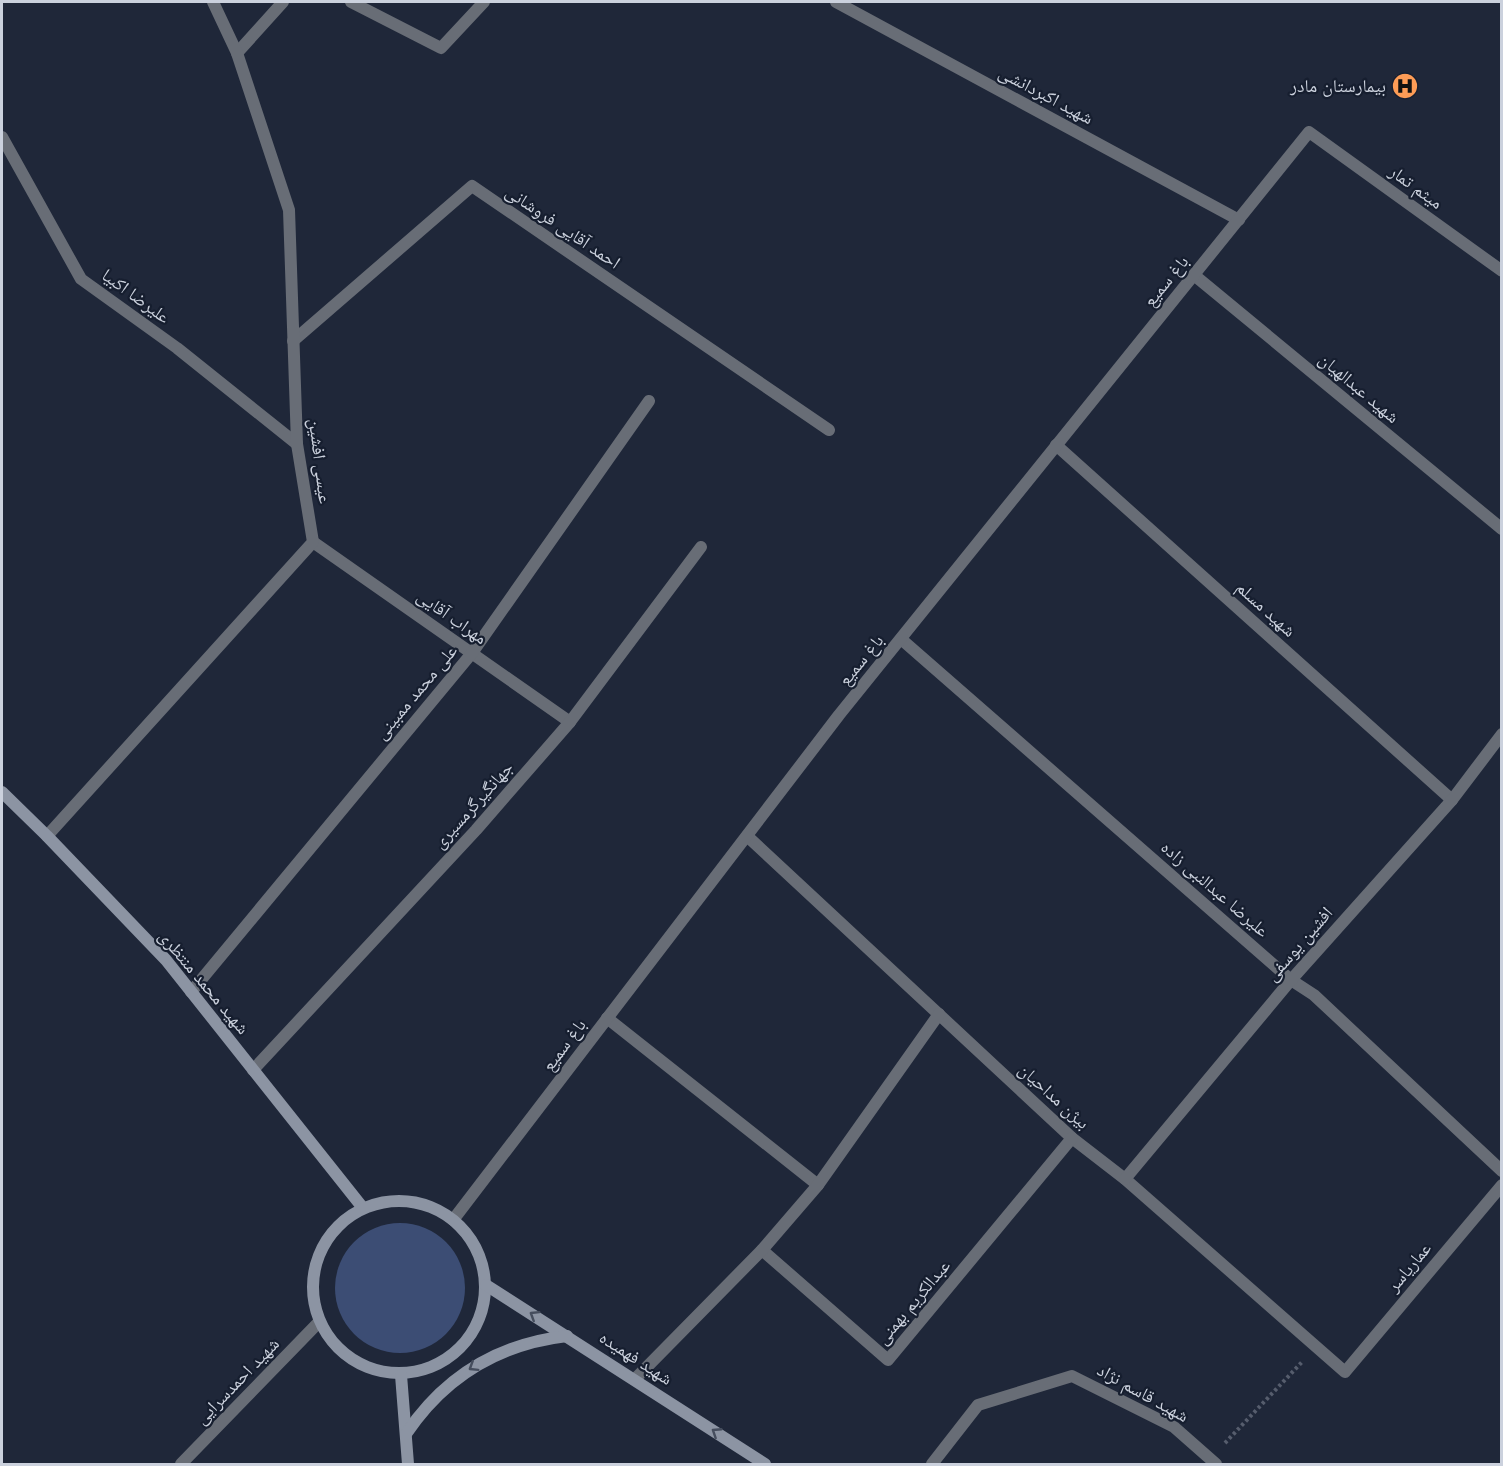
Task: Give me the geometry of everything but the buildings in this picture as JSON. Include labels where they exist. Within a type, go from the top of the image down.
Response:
[{"type":"main road","name":"شهید محمد منتظری","points":[[2,792],[166,960],[363,1208]]},
{"type":"main road","points":[[396,1200],[430,1206],[453,1220],[459,1224],[479,1252],[486,1285],[480,1319],[462,1347],[434,1367],[401,1375],[367,1369],[338,1351],[318,1323],[311,1290],[317,1257],[335,1227],[363,1208],[396,1200]]},
{"type":"main road","name":"شهید فهمیده","points":[[486,1285],[765,1464]]},
{"type":"main road","points":[[406,1434],[435,1396],[471,1367],[518,1346],[567,1336]]},
{"type":"main road","points":[[401,1375],[408,1464]]},
{"type":"street","name":"عیسی افشین","points":[[213,2],[237,53],[289,210],[297,444],[313,542]]},
{"type":"street","points":[[237,53],[283,2]]},
{"type":"street","points":[[351,2],[441,48],[484,2]]},
{"type":"street","name":"شهید اکبردانشی","points":[[836,2],[1239,219]]},
{"type":"street","name":"باغ سمیع","points":[[453,1220],[901,639],[1310,132]]},
{"type":"street","name":"میثم تمار","points":[[1310,132],[1502,271]]},
{"type":"street","name":"علیرضا اکبیا","points":[[2,137],[81,279],[177,348],[297,444]]},
{"type":"street","name":"احمد آقایی فروشانی","points":[[293,341],[472,186],[829,430]]},
{"type":"street","name":"شهید عبدالهیان","points":[[1194,275],[1502,529]]},
{"type":"street","name":"علی محمد ممبینی","points":[[191,992],[472,653],[649,401]]},
{"type":"street","name":"شهید مسلم","points":[[1056,445],[1452,800]]},
{"type":"street","points":[[47,836],[313,542]]},
{"type":"street","name":"مهراب آقایی","points":[[313,542],[570,722]]},
{"type":"street","name":"جهانگیرگرمسیری","points":[[253,1070],[476,830],[570,722],[701,547]]},
{"type":"street","name":"علیرضا عبدالنبی زاده","points":[[901,639],[1291,980],[1314,995],[1502,1171]]},
{"type":"street","name":"افشین یوسفی","points":[[1125,1179],[1291,980],[1452,800],[1502,734]]},
{"type":"street","name":"بیژن مداحیان","points":[[747,836],[1072,1138],[1125,1179],[1345,1371]]},
{"type":"street","points":[[635,1379],[762,1250],[818,1185],[939,1014]]},
{"type":"street","points":[[607,1018],[818,1185]]},
{"type":"street","name":"عبدالکریم بهمنی","points":[[762,1250],[888,1360],[1072,1138]]},
{"type":"street","name":"عماریاسر","points":[[1345,1371],[1502,1185]]},
{"type":"street","name":"شهید احمدسرایی","points":[[181,1464],[318,1323]]},
{"type":"street","name":"شهید قاسم نژاد","points":[[932,1464],[978,1406],[1072,1376],[1174,1427],[1213,1462]]},
{"type":"path","points":[[1213,1462],[1317,1346]]},
{"type":"shaded area","points":[[400,1223],[425,1228],[446,1242],[460,1263],[465,1288],[460,1313],[446,1334],[425,1348],[400,1353],[375,1348],[354,1334],[340,1313],[335,1288],[340,1263],[354,1242],[375,1228]]},
{"type":"place","name":"بیمارستان مادر","points":[[1405,86]]}]
